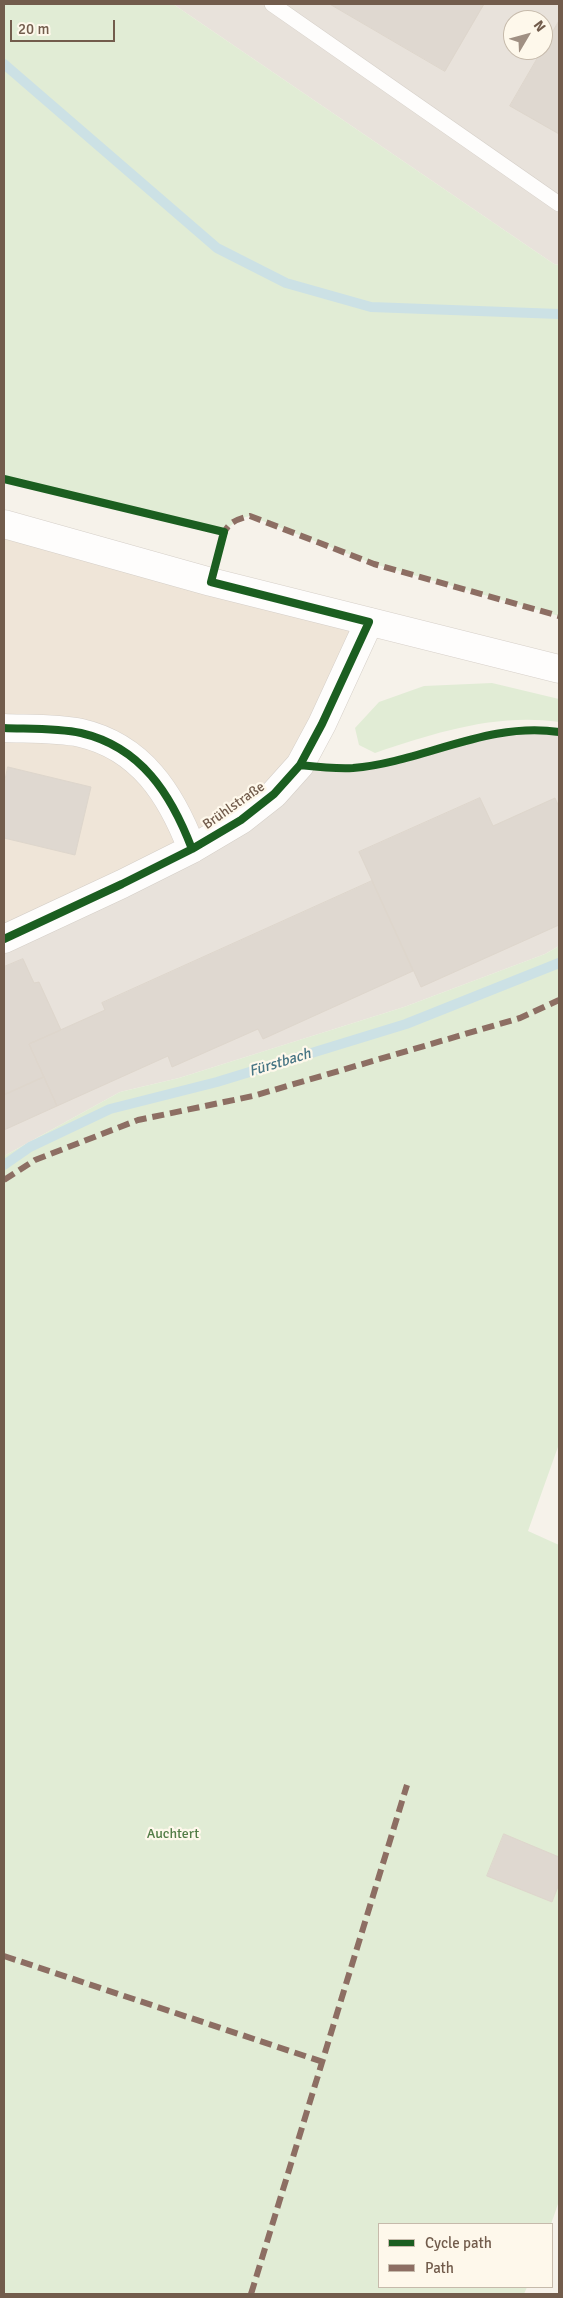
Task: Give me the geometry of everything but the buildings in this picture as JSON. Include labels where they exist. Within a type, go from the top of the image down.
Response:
[{"type":"street","points":[[4,524],[211,582],[559,669]]},
{"type":"street","name":"Brühlstraße","points":[[4,939],[192,849],[241,820],[274,794],[300,765],[322,724],[368,622]]},
{"type":"street","points":[[4,728],[79,732],[110,742],[142,764],[160,787],[181,821],[192,849]]},
{"type":"lane","points":[[272,4],[559,204]]},
{"type":"shaded area","points":[[173,4],[559,4],[559,265],[554,264]]},
{"type":"shaded area","points":[[4,524],[369,622],[274,794],[4,939]]},
{"type":"shaded area","points":[[541,729],[559,732],[559,946],[545,954],[404,1007],[179,1078],[120,1092],[4,1156],[4,939],[122,884],[300,765],[326,768],[354,768],[400,759],[494,734]]},
{"type":"green space","points":[[4,4],[173,4],[554,264],[559,265],[559,616],[374,564],[250,516],[238,519],[224,532],[4,479]]},
{"type":"green space","points":[[492,683],[559,699],[559,722],[512,720],[489,723],[420,738],[375,753],[359,745],[355,728],[379,702],[424,686]]},
{"type":"green space","name":"Auchtert","points":[[559,946],[559,1444],[528,1531],[559,1545],[559,2201],[551,2223],[378,2223],[378,2288],[527,2288],[524,2294],[4,2294],[4,1156],[120,1092],[179,1078],[404,1007],[545,954]]},
{"type":"waterway","points":[[4,64],[217,248],[286,283],[371,307],[559,314]]},
{"type":"waterway","name":"Fürstbach","points":[[4,1165],[30,1147],[110,1109],[217,1082],[406,1024],[559,963]]},
{"type":"marked path","points":[[223,537],[229,525],[250,516],[374,564],[559,616]]},
{"type":"marked path","points":[[4,1180],[35,1160],[138,1120],[253,1096],[520,1018],[559,1000]]},
{"type":"marked path","points":[[251,2294],[407,1785]]},
{"type":"marked path","points":[[4,1956],[323,2062]]},
{"type":"cycle path","points":[[4,479],[224,532],[211,582],[369,622],[322,724],[300,765],[274,794],[241,820],[192,849],[4,939]]},
{"type":"cycle path","points":[[4,728],[72,731],[102,740],[121,749],[137,761],[163,792],[184,829],[192,849]]},
{"type":"cycle path","points":[[300,765],[353,768],[405,758],[481,737],[507,732],[533,730],[559,732]]}]
